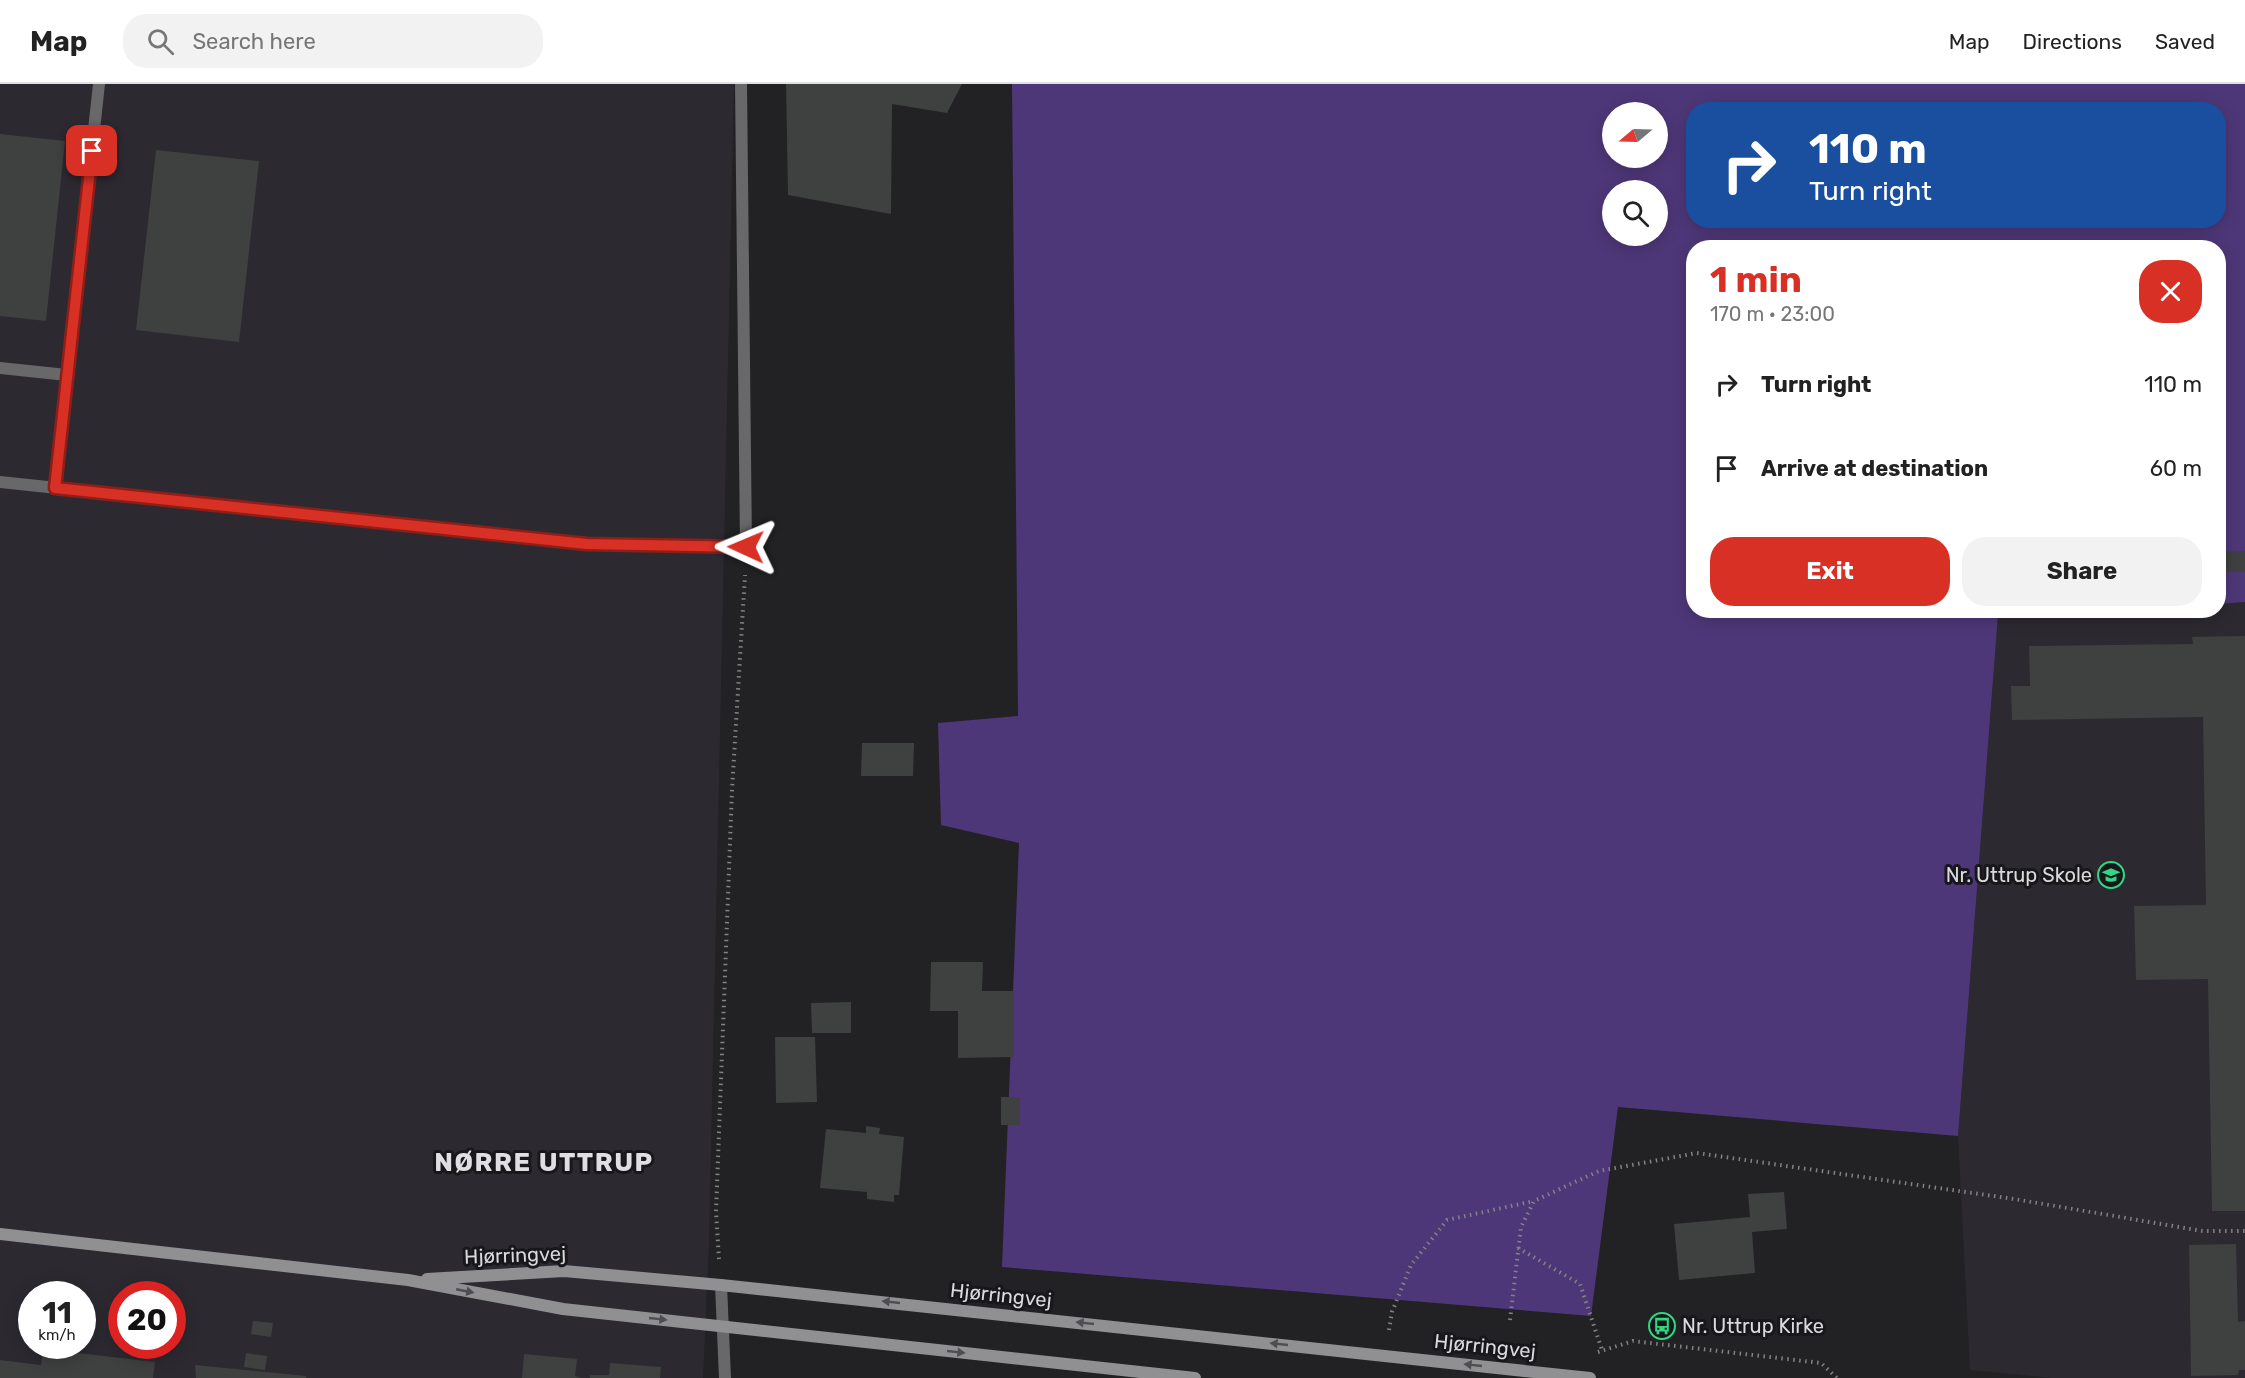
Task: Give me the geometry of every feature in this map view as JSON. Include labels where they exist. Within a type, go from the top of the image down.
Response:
[{"type":"main road","name":"Hjørringvej","points":[[0,1234],[408,1280],[563,1309],[1195,1378]]},
{"type":"main road","name":"Hjørringvej","points":[[408,1280],[564,1271],[721,1285],[1590,1378]]},
{"type":"street","points":[[55,488],[99,84]]},
{"type":"street","points":[[0,482],[587,544],[746,547],[741,84]]},
{"type":"street","points":[[0,368],[67,375]]},
{"type":"street","points":[[721,1285],[725,1378]]},
{"type":"path","points":[[721,1285],[716,1212],[732,790],[746,547]]},
{"type":"path","points":[[1385,1355],[1392,1312],[1410,1265],[1447,1220],[1534,1201],[1599,1171],[1697,1153],[2014,1199],[2203,1232],[2245,1231]]},
{"type":"path","points":[[1510,1320],[1521,1227],[1534,1201]]},
{"type":"path","points":[[1518,1248],[1580,1284],[1602,1350]]},
{"type":"path","points":[[1592,1353],[1633,1341],[1821,1362],[1838,1378]]},
{"type":"shaded area","points":[[0,84],[734,84],[709,1243],[703,1378],[0,1378]]},
{"type":"shaded area","points":[[1012,84],[2245,84],[2245,602],[2226,603],[2226,240],[1686,240],[1686,618],[1998,618],[1958,1136],[1618,1107],[1591,1316],[1002,1267],[1019,843],[941,825],[938,723],[1018,716]]},
{"type":"shaded area","name":"Nr. Uttrup Skole","points":[[2245,602],[2245,1378],[2051,1378],[1970,1370],[1958,1136],[1998,618],[2226,618],[2226,603]]},
{"type":"building","points":[[786,84],[962,84],[947,113],[892,104],[891,214],[788,195]]},
{"type":"building","points":[[0,134],[65,141],[46,321],[0,316]]},
{"type":"building","points":[[156,150],[259,161],[239,342],[136,330]]},
{"type":"building","points":[[2245,551],[2245,572],[2226,572],[2226,552]]},
{"type":"building","points":[[2245,636],[2245,1211],[2212,1211],[2208,979],[2136,980],[2134,906],[2206,905],[2203,717],[2012,720],[2011,686],[2030,686],[2029,646],[2193,644],[2192,637]]},
{"type":"building","points":[[862,743],[914,743],[913,776],[861,776]]},
{"type":"building","points":[[931,962],[983,962],[982,991],[1014,991],[1014,1057],[958,1058],[958,1011],[930,1011]]},
{"type":"building","points":[[851,1002],[851,1033],[812,1033],[811,1003]]},
{"type":"building","points":[[775,1037],[815,1037],[817,1102],[776,1103]]},
{"type":"building","points":[[1001,1097],[1020,1097],[1020,1125],[1001,1125]]},
{"type":"building","points":[[866,1126],[880,1128],[879,1134],[904,1137],[899,1195],[894,1195],[894,1202],[867,1199],[867,1192],[820,1188],[826,1129],[866,1133]]},
{"type":"building","points":[[1784,1192],[1787,1229],[1752,1232],[1755,1273],[1679,1280],[1674,1224],[1750,1217],[1748,1194]]},
{"type":"building","points":[[2236,1244],[2238,1322],[2245,1321],[2245,1370],[2239,1370],[2238,1375],[2191,1376],[2189,1245]]},
{"type":"building","points":[[253,1321],[273,1323],[271,1337],[251,1334]]},
{"type":"building","points":[[246,1353],[267,1356],[265,1370],[244,1367]]},
{"type":"building","points":[[524,1354],[577,1359],[575,1376],[582,1378],[522,1378]]},
{"type":"building","points":[[96,1355],[108,1357],[108,1359],[155,1362],[153,1378],[0,1378],[0,1360],[41,1365],[42,1359],[96,1359]]},
{"type":"building","points":[[610,1363],[661,1367],[660,1378],[590,1378],[590,1375],[609,1375]]},
{"type":"building","points":[[195,1365],[306,1376],[306,1378],[196,1378]]},
{"type":"place","name":"Nr. Uttrup Skole","points":[[2111,875]]},
{"type":"place","name":"Nr. Uttrup Kirke","points":[[1662,1326]]},
{"type":"district","name":"NØRRE UTTRUP","points":[[544,1162]]},
{"type":"route","points":[[92,151],[55,488],[587,544],[746,547]]}]
